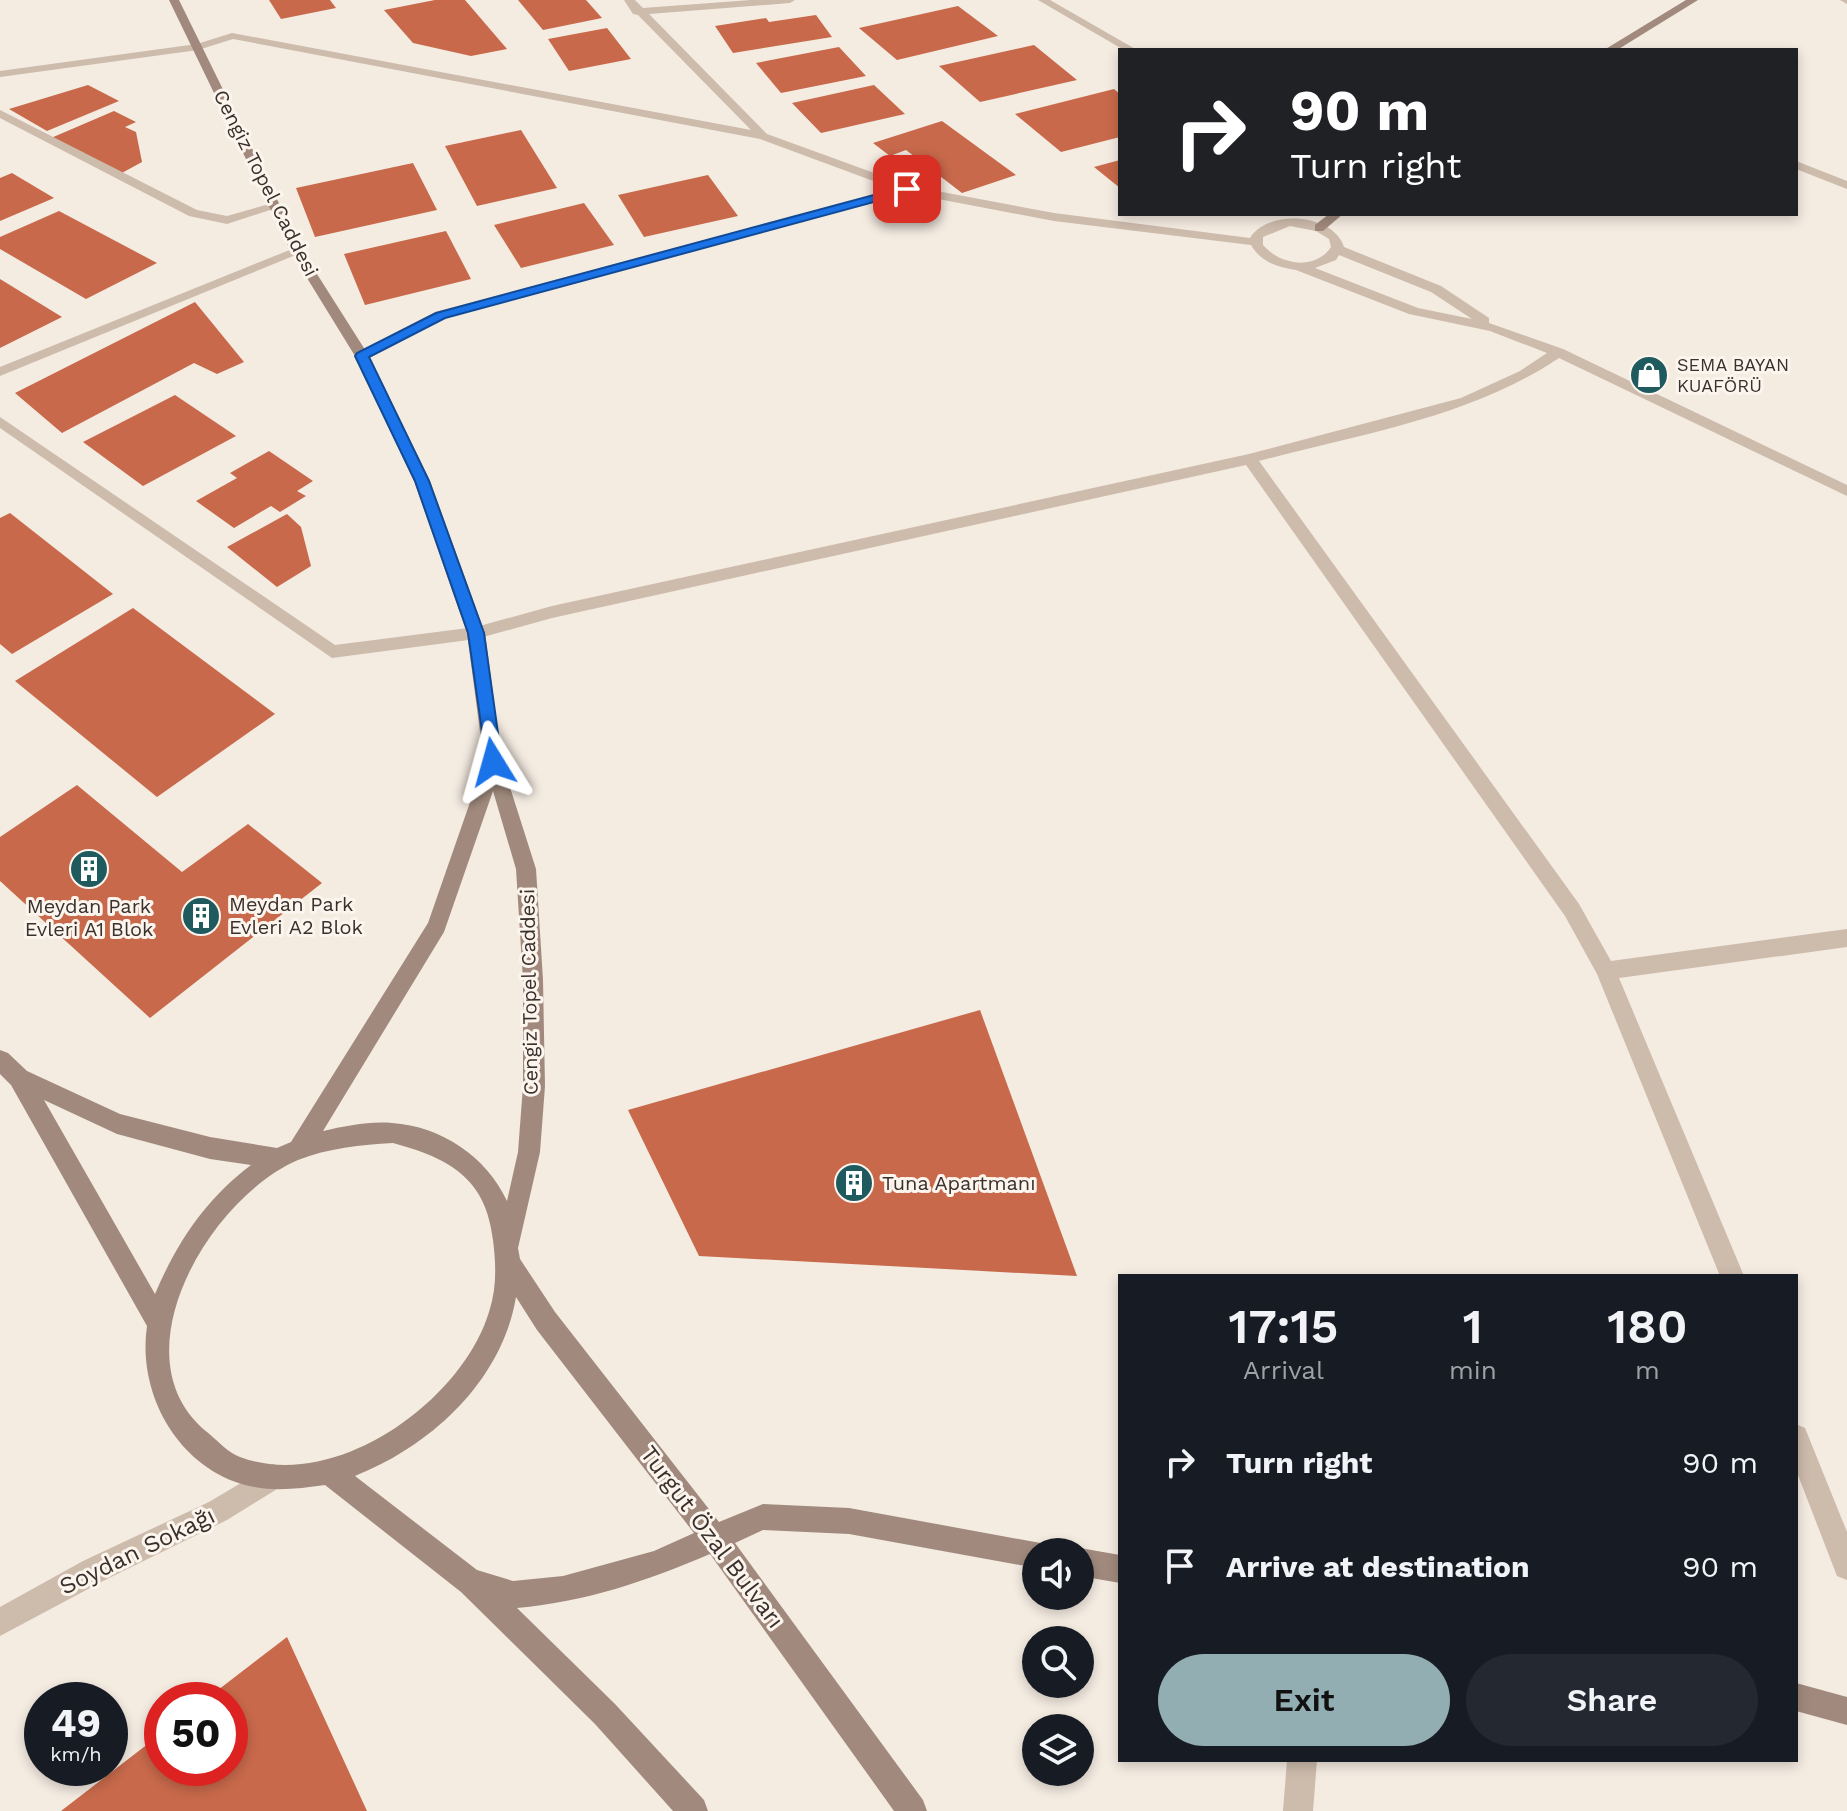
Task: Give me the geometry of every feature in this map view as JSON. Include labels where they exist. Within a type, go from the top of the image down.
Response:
[{"type":"main road","name":"Cengiz Topel Caddesi","points":[[174,0],[297,252],[362,356],[422,481],[476,633],[493,762],[526,869],[533,980],[534,1086],[529,1152],[509,1253],[507,1288],[493,1335],[466,1382],[428,1422],[380,1454],[329,1472],[273,1477],[229,1466],[193,1442],[169,1408],[157,1366],[158,1322],[173,1273],[200,1228],[236,1189],[288,1154]]},
{"type":"main road","points":[[1612,48],[1693,0]]},
{"type":"main road","points":[[1319,228],[1334,216]]},
{"type":"main road","points":[[288,1154],[437,926],[493,762]]},
{"type":"main road","points":[[0,1060],[19,1078],[158,1322]]},
{"type":"main road","points":[[19,1078],[117,1124],[210,1148],[288,1154],[347,1136],[393,1133],[436,1144],[472,1167],[496,1200],[509,1253]]},
{"type":"main road","name":"Turgut Özal Bulvarı","points":[[509,1253],[546,1321],[714,1537],[912,1811]]},
{"type":"main road","points":[[329,1472],[469,1581],[605,1714],[693,1811]]},
{"type":"main road","points":[[469,1581],[513,1595],[563,1590],[655,1564],[763,1517],[849,1521],[1022,1552]]},
{"type":"main road","points":[[1094,1564],[1118,1569]]},
{"type":"main road","points":[[1798,1698],[1847,1711]]},
{"type":"street","points":[[629,0],[637,12],[763,136]]},
{"type":"street","points":[[637,12],[790,0]]},
{"type":"street","points":[[1043,0],[1128,48]]},
{"type":"street","points":[[0,74],[198,47],[232,36],[763,136],[907,189],[1054,217],[1255,242],[1268,258],[1414,311],[1494,328],[1558,352],[1847,491]]},
{"type":"street","points":[[0,113],[193,213],[227,220],[276,206]]},
{"type":"street","points":[[1798,166],[1847,185]]},
{"type":"street","points":[[362,356],[440,315],[907,189]]},
{"type":"street","points":[[1255,242],[1257,234],[1276,224],[1290,222],[1319,228],[1331,234],[1339,250],[1436,289],[1494,328]]},
{"type":"street","points":[[1297,266],[1325,263],[1339,250]]},
{"type":"street","points":[[0,372],[297,252]]},
{"type":"street","points":[[0,421],[332,652],[476,633],[552,612],[1250,459],[1466,401],[1525,374],[1558,352]]},
{"type":"street","points":[[1250,459],[1572,910],[1606,971],[1731,1274]]},
{"type":"street","points":[[1606,971],[1847,938]]},
{"type":"street","points":[[1798,1442],[1847,1566]]},
{"type":"street","name":"Soydan Sokağı","points":[[0,1622],[93,1571],[218,1511],[273,1477]]},
{"type":"street","points":[[1298,1811],[1302,1762]]},
{"type":"building","points":[[269,0],[330,0],[336,8],[281,19]]},
{"type":"building","points":[[435,0],[465,0],[507,49],[471,56],[413,43],[384,10]]},
{"type":"building","points":[[518,0],[586,0],[602,18],[543,30]]},
{"type":"building","points":[[958,6],[998,36],[897,60],[859,28]]},
{"type":"building","points":[[816,15],[832,37],[733,53],[715,26],[766,18],[769,22]]},
{"type":"building","points":[[607,28],[631,59],[569,71],[548,39]]},
{"type":"building","points":[[1034,45],[1077,80],[980,102],[939,66]]},
{"type":"building","points":[[839,47],[866,76],[781,93],[756,63]]},
{"type":"building","points":[[88,85],[119,101],[47,131],[9,109]]},
{"type":"building","points":[[874,85],[905,114],[821,133],[792,103]]},
{"type":"building","points":[[1114,89],[1118,92],[1118,138],[1061,152],[1015,114]]},
{"type":"building","points":[[114,111],[136,122],[125,127],[136,132],[142,162],[120,174],[51,138]]},
{"type":"building","points":[[942,121],[1016,175],[962,193],[906,150],[890,156],[873,143]]},
{"type":"building","points":[[521,130],[557,188],[477,206],[445,146]]},
{"type":"building","points":[[1118,161],[1118,186],[1094,167]]},
{"type":"building","points":[[413,163],[437,210],[315,237],[296,188]]},
{"type":"building","points":[[12,173],[54,198],[0,221],[0,178]]},
{"type":"building","points":[[708,175],[738,216],[644,237],[618,195]]},
{"type":"building","points":[[584,203],[614,245],[521,268],[494,225]]},
{"type":"building","points":[[59,211],[157,263],[86,299],[0,249],[0,237]]},
{"type":"building","points":[[446,231],[471,279],[365,305],[344,254]]},
{"type":"building","points":[[0,279],[62,317],[0,348]]},
{"type":"building","points":[[195,302],[244,362],[217,374],[194,363],[62,433],[15,393]]},
{"type":"building","points":[[175,395],[236,436],[143,486],[83,442]]},
{"type":"building","points":[[269,451],[313,481],[297,491],[306,496],[280,512],[271,506],[234,528],[196,501],[237,478],[230,473]]},
{"type":"building","points":[[10,513],[113,594],[12,654],[0,644],[0,518]]},
{"type":"building","points":[[287,514],[301,527],[311,566],[277,587],[227,547]]},
{"type":"building","points":[[133,608],[275,714],[157,797],[15,681]]},
{"type":"building","points":[[77,785],[182,872],[248,824],[322,883],[150,1018],[0,881],[0,837]]},
{"type":"building","name":"Tuna Apartmanı","points":[[980,1010],[1077,1276],[699,1256],[628,1110]]},
{"type":"building","points":[[287,1637],[367,1811],[61,1811],[93,1786],[128,1786],[128,1759],[144,1747],[144,1786],[248,1786],[248,1682],[228,1682]]},
{"type":"place","name":"SEMA BAYAN KUAFÖRÜ","points":[[1649,375]]},
{"type":"place","name":"Meydan Park Evleri A1 Blok","points":[[89,869]]},
{"type":"place","name":"Meydan Park Evleri A2 Blok","points":[[201,916]]},
{"type":"place","name":"Tuna Apartmanı","points":[[854,1183]]},
{"type":"route","points":[[493,762],[476,633],[422,481],[362,356],[440,315],[907,189]]}]
